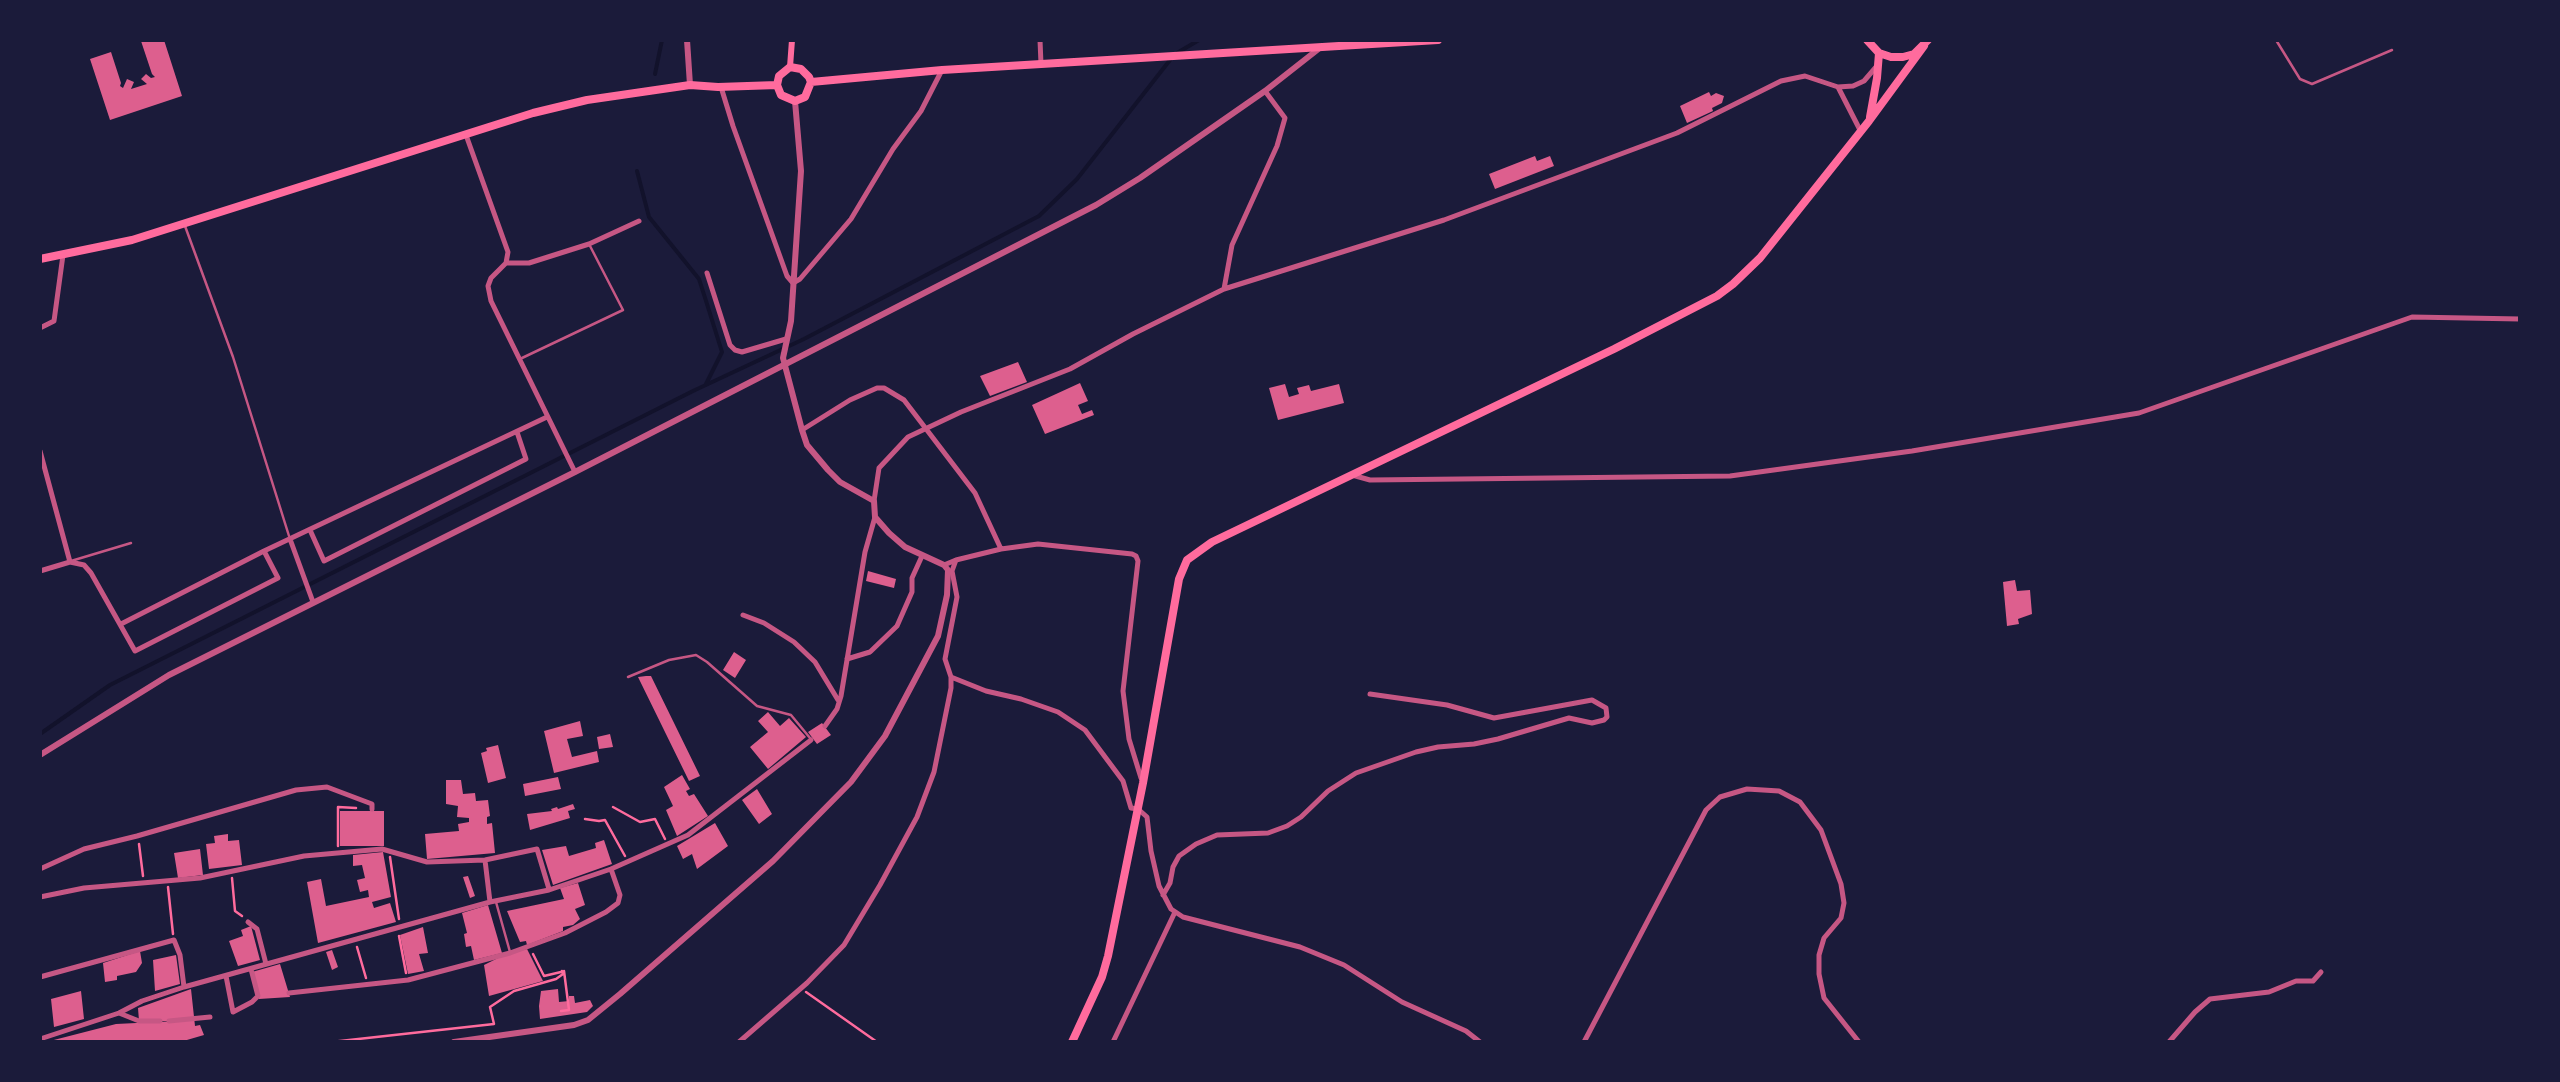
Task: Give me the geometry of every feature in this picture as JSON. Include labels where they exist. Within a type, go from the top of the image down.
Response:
[{"type":"main road","points":[[790,67],[792,40]]},
{"type":"main road","points":[[811,82],[1323,44],[1438,40]]},
{"type":"main road","points":[[1867,40],[1879,53],[1891,57],[1914,54],[1926,43]]},
{"type":"main road","points":[[1072,1042],[1108,956],[1178,580],[1187,560],[1212,542],[1717,296],[1760,258],[1926,43]]},
{"type":"main road","points":[[1869,121],[1879,53]]},
{"type":"main road","points":[[790,67],[802,69],[811,82],[805,97],[794,101],[781,95],[777,85],[782,72],[790,67]]},
{"type":"main road","points":[[40,259],[132,240],[586,100],[690,85],[777,85]]},
{"type":"street","points":[[686,40],[690,85]]},
{"type":"street","points":[[1040,40],[1041,64]]},
{"type":"street","points":[[40,755],[169,676],[311,598],[576,472],[784,361],[1096,205],[1265,92],[1323,44]]},
{"type":"street","points":[[826,726],[839,703],[865,552],[875,518],[879,468],[908,437],[1070,369],[1224,289],[1444,220],[1677,133],[1781,82],[1805,76],[1838,87],[1853,86],[1864,81],[1878,64]]},
{"type":"street","points":[[793,283],[852,220],[942,70]]},
{"type":"street","points":[[721,87],[787,276],[793,283]]},
{"type":"street","points":[[1838,87],[1860,130]]},
{"type":"street","points":[[1224,289],[1232,245],[1278,146],[1285,118],[1265,92]]},
{"type":"street","points":[[794,101],[802,171],[791,321],[784,361],[807,445],[840,482],[874,502]]},
{"type":"street","points":[[466,136],[508,259],[491,278],[488,292],[576,472]]},
{"type":"street","points":[[506,263],[529,263],[589,244],[639,221]]},
{"type":"street","points":[[40,328],[54,320],[64,255]]},
{"type":"street","points":[[707,273],[735,350],[742,352],[786,340]]},
{"type":"street","points":[[1352,475],[1370,480],[1730,476],[2139,413],[2412,318],[2520,319]]},
{"type":"street","points":[[802,430],[850,400],[884,388],[904,400],[975,493],[1001,549]]},
{"type":"street","points":[[121,624],[264,551],[547,417]]},
{"type":"street","points":[[310,530],[324,561],[526,459],[517,432]]},
{"type":"street","points":[[40,451],[70,562]]},
{"type":"street","points":[[739,1042],[844,944],[917,817],[934,772],[952,688],[944,659],[957,597],[948,569],[905,547],[875,518]]},
{"type":"street","points":[[290,539],[311,598]]},
{"type":"street","points":[[454,1042],[531,1033],[588,1020],[773,860],[851,782],[885,736],[938,636],[946,605],[948,569],[956,560],[1038,544],[1136,556],[1123,691],[1129,739],[1143,783]]},
{"type":"street","points":[[40,570],[70,562],[84,565],[135,651],[278,578],[264,551]]},
{"type":"street","points":[[848,659],[870,652],[897,626],[922,555]]},
{"type":"street","points":[[743,614],[764,623],[805,652],[826,676],[839,703]]},
{"type":"street","points":[[951,677],[1058,712],[1094,740],[1122,782],[1131,808],[1138,808],[1148,817],[1158,886],[1170,909],[1184,917],[1300,947],[1344,965],[1402,1002],[1466,1030],[1480,1042]]},
{"type":"street","points":[[1163,894],[1179,856],[1196,844],[1217,836],[1268,833],[1287,826],[1356,773],[1438,747],[1486,741],[1570,718],[1592,723],[1607,716],[1606,708],[1592,700],[1494,718],[1370,694]]},
{"type":"street","points":[[40,1039],[119,1014],[142,1001],[250,968],[549,890],[611,869],[688,835],[811,740]]},
{"type":"street","points":[[40,869],[84,849],[316,786],[372,804],[372,808]]},
{"type":"street","points":[[1584,1042],[1706,810],[1720,797],[1747,788],[1780,792],[1800,802],[1822,830],[1844,903],[1841,918],[1824,938],[1819,974],[1824,998],[1858,1042]]},
{"type":"street","points":[[40,897],[84,888],[200,878],[304,856],[382,849],[427,862],[485,860],[538,849],[549,890]]},
{"type":"street","points":[[485,860],[493,902]]},
{"type":"street","points":[[289,993],[408,980],[510,953],[565,933],[616,905],[620,894],[611,869]]},
{"type":"street","points":[[1113,1042],[1175,912]]},
{"type":"street","points":[[248,922],[257,930],[266,964]]},
{"type":"street","points":[[40,977],[174,940],[180,954],[184,988]]},
{"type":"street","points":[[221,1015],[258,996],[250,968]]},
{"type":"street","points":[[2169,1042],[2210,999],[2269,992],[2296,981],[2313,981],[2322,972]]},
{"type":"street","points":[[226,976],[233,1012]]},
{"type":"street","points":[[119,1014],[139,1022],[160,1021]]},
{"type":"street","points":[[169,1020],[210,1017]]},
{"type":"lane","points":[[2276,40],[2300,79],[2312,84],[2392,50]]},
{"type":"lane","points":[[185,224],[233,357],[290,539]]},
{"type":"lane","points":[[520,359],[623,310],[589,244]]},
{"type":"lane","points":[[70,562],[131,544]]},
{"type":"lane","points":[[628,676],[669,660],[696,656],[757,706],[791,715],[811,740]]},
{"type":"lane","points":[[493,902],[510,953]]},
{"type":"path","points":[[338,853],[338,807],[372,808]]},
{"type":"path","points":[[613,807],[640,822],[655,819],[668,844]]},
{"type":"path","points":[[586,819],[606,820],[628,862]]},
{"type":"path","points":[[137,836],[144,882]]},
{"type":"path","points":[[389,851],[397,930],[408,980]]},
{"type":"path","points":[[232,871],[235,911],[241,916]]},
{"type":"path","points":[[168,881],[174,940]]},
{"type":"path","points":[[354,940],[368,984]]},
{"type":"path","points":[[529,946],[544,976],[566,970],[569,1010],[562,1011]]},
{"type":"path","points":[[332,1042],[494,1024],[490,1007],[514,991],[556,979],[562,971]]},
{"type":"path","points":[[801,988],[878,1042]]},
{"type":"building","points":[[164,40],[182,96],[110,120],[90,59],[111,52],[120,86],[123,88],[127,79],[134,82],[131,89],[147,84],[141,79],[146,74],[155,77],[141,41]]},
{"type":"building","points":[[1709,92],[1711,96],[1724,96],[1722,103],[1687,123],[1680,106]]},
{"type":"building","points":[[1535,156],[1537,161],[1550,156],[1554,166],[1495,189],[1489,174]]},
{"type":"building","points":[[1018,362],[1027,382],[990,396],[980,376]]},
{"type":"building","points":[[1080,383],[1088,401],[1078,405],[1082,414],[1092,410],[1094,415],[1045,434],[1032,405]]},
{"type":"building","points":[[1285,384],[1289,397],[1299,394],[1297,388],[1309,385],[1311,391],[1339,384],[1344,403],[1278,420],[1269,388]]},
{"type":"building","points":[[868,571],[896,579],[894,588],[866,581]]},
{"type":"building","points":[[2015,580],[2017,591],[2030,590],[2032,614],[2018,619],[2019,624],[2007,626],[2003,582]]},
{"type":"building","points":[[734,652],[746,660],[735,678],[723,670]]},
{"type":"building","points":[[651,676],[700,776],[689,781],[638,677]]},
{"type":"building","points":[[768,712],[780,726],[789,718],[806,737],[768,769],[750,747],[768,732],[758,721]]},
{"type":"building","points":[[580,721],[583,736],[567,739],[572,757],[597,751],[599,762],[554,773],[544,731]]},
{"type":"building","points":[[822,723],[831,735],[817,744],[808,732]]},
{"type":"building","points":[[610,734],[613,747],[599,749],[597,737]]},
{"type":"building","points":[[498,745],[506,778],[488,783],[481,753]]},
{"type":"building","points":[[682,775],[690,789],[686,791],[689,796],[694,794],[708,816],[677,836],[666,810],[673,806],[664,787]]},
{"type":"building","points":[[558,777],[561,789],[525,796],[523,784]]},
{"type":"building","points":[[446,780],[461,780],[463,794],[475,793],[476,801],[488,800],[487,824],[492,823],[495,853],[427,859],[425,834],[459,831],[458,824],[469,822],[469,818],[457,817],[458,806],[446,804]]},
{"type":"building","points":[[757,789],[772,814],[759,824],[742,800]]},
{"type":"building","points":[[573,804],[575,809],[568,811],[570,818],[530,830],[527,814]]},
{"type":"building","points":[[340,811],[384,811],[384,846],[340,846]]},
{"type":"building","points":[[715,823],[728,846],[697,869],[692,854],[683,859],[677,846]]},
{"type":"building","points":[[228,834],[228,841],[239,840],[242,865],[209,869],[206,844],[215,843],[214,836]]},
{"type":"building","points":[[604,840],[612,864],[553,885],[542,850],[566,846],[569,856],[596,848],[595,843]]},
{"type":"building","points":[[200,849],[203,875],[178,878],[174,853]]},
{"type":"building","points":[[383,852],[391,897],[372,902],[374,908],[390,903],[396,922],[318,943],[307,882],[321,879],[326,906],[369,897],[368,890],[360,892],[357,880],[365,878],[362,865],[353,866],[353,855]]},
{"type":"building","points":[[468,876],[475,896],[470,898],[463,877]]},
{"type":"building","points":[[578,883],[585,905],[575,909],[580,919],[563,927],[563,931],[527,945],[526,941],[520,942],[507,911],[564,899],[560,888]]},
{"type":"building","points":[[488,905],[502,953],[474,960],[471,946],[466,947],[462,913]]},
{"type":"building","points":[[251,926],[260,960],[238,966],[229,941],[243,936],[241,930]]},
{"type":"building","points":[[423,927],[428,953],[419,954],[424,971],[408,974],[400,935]]},
{"type":"building","points":[[527,949],[543,981],[489,996],[484,965]]},
{"type":"building","points":[[332,950],[338,967],[332,970],[326,952]]},
{"type":"building","points":[[140,951],[142,963],[136,972],[105,982],[103,963]]},
{"type":"building","points":[[176,955],[180,984],[155,991],[153,960]]},
{"type":"building","points":[[280,964],[290,997],[259,999],[252,972]]},
{"type":"building","points":[[191,989],[195,1026],[200,1025],[204,1035],[180,1042],[46,1042],[116,1024],[177,1021],[139,1021],[138,1008]]},
{"type":"building","points":[[558,989],[559,1002],[574,996],[575,1003],[590,1000],[593,1006],[587,1012],[540,1019],[541,991]]},
{"type":"building","points":[[81,991],[84,1019],[54,1027],[51,999]]},
{"type":"waterway","points":[[655,74],[662,40]]},
{"type":"waterway","points":[[1177,53],[1199,40]]},
{"type":"waterway","points":[[40,734],[110,685],[804,339],[1039,216],[1077,179],[1170,60]]},
{"type":"waterway","points":[[637,171],[649,217],[699,279],[722,352],[706,384]]}]
